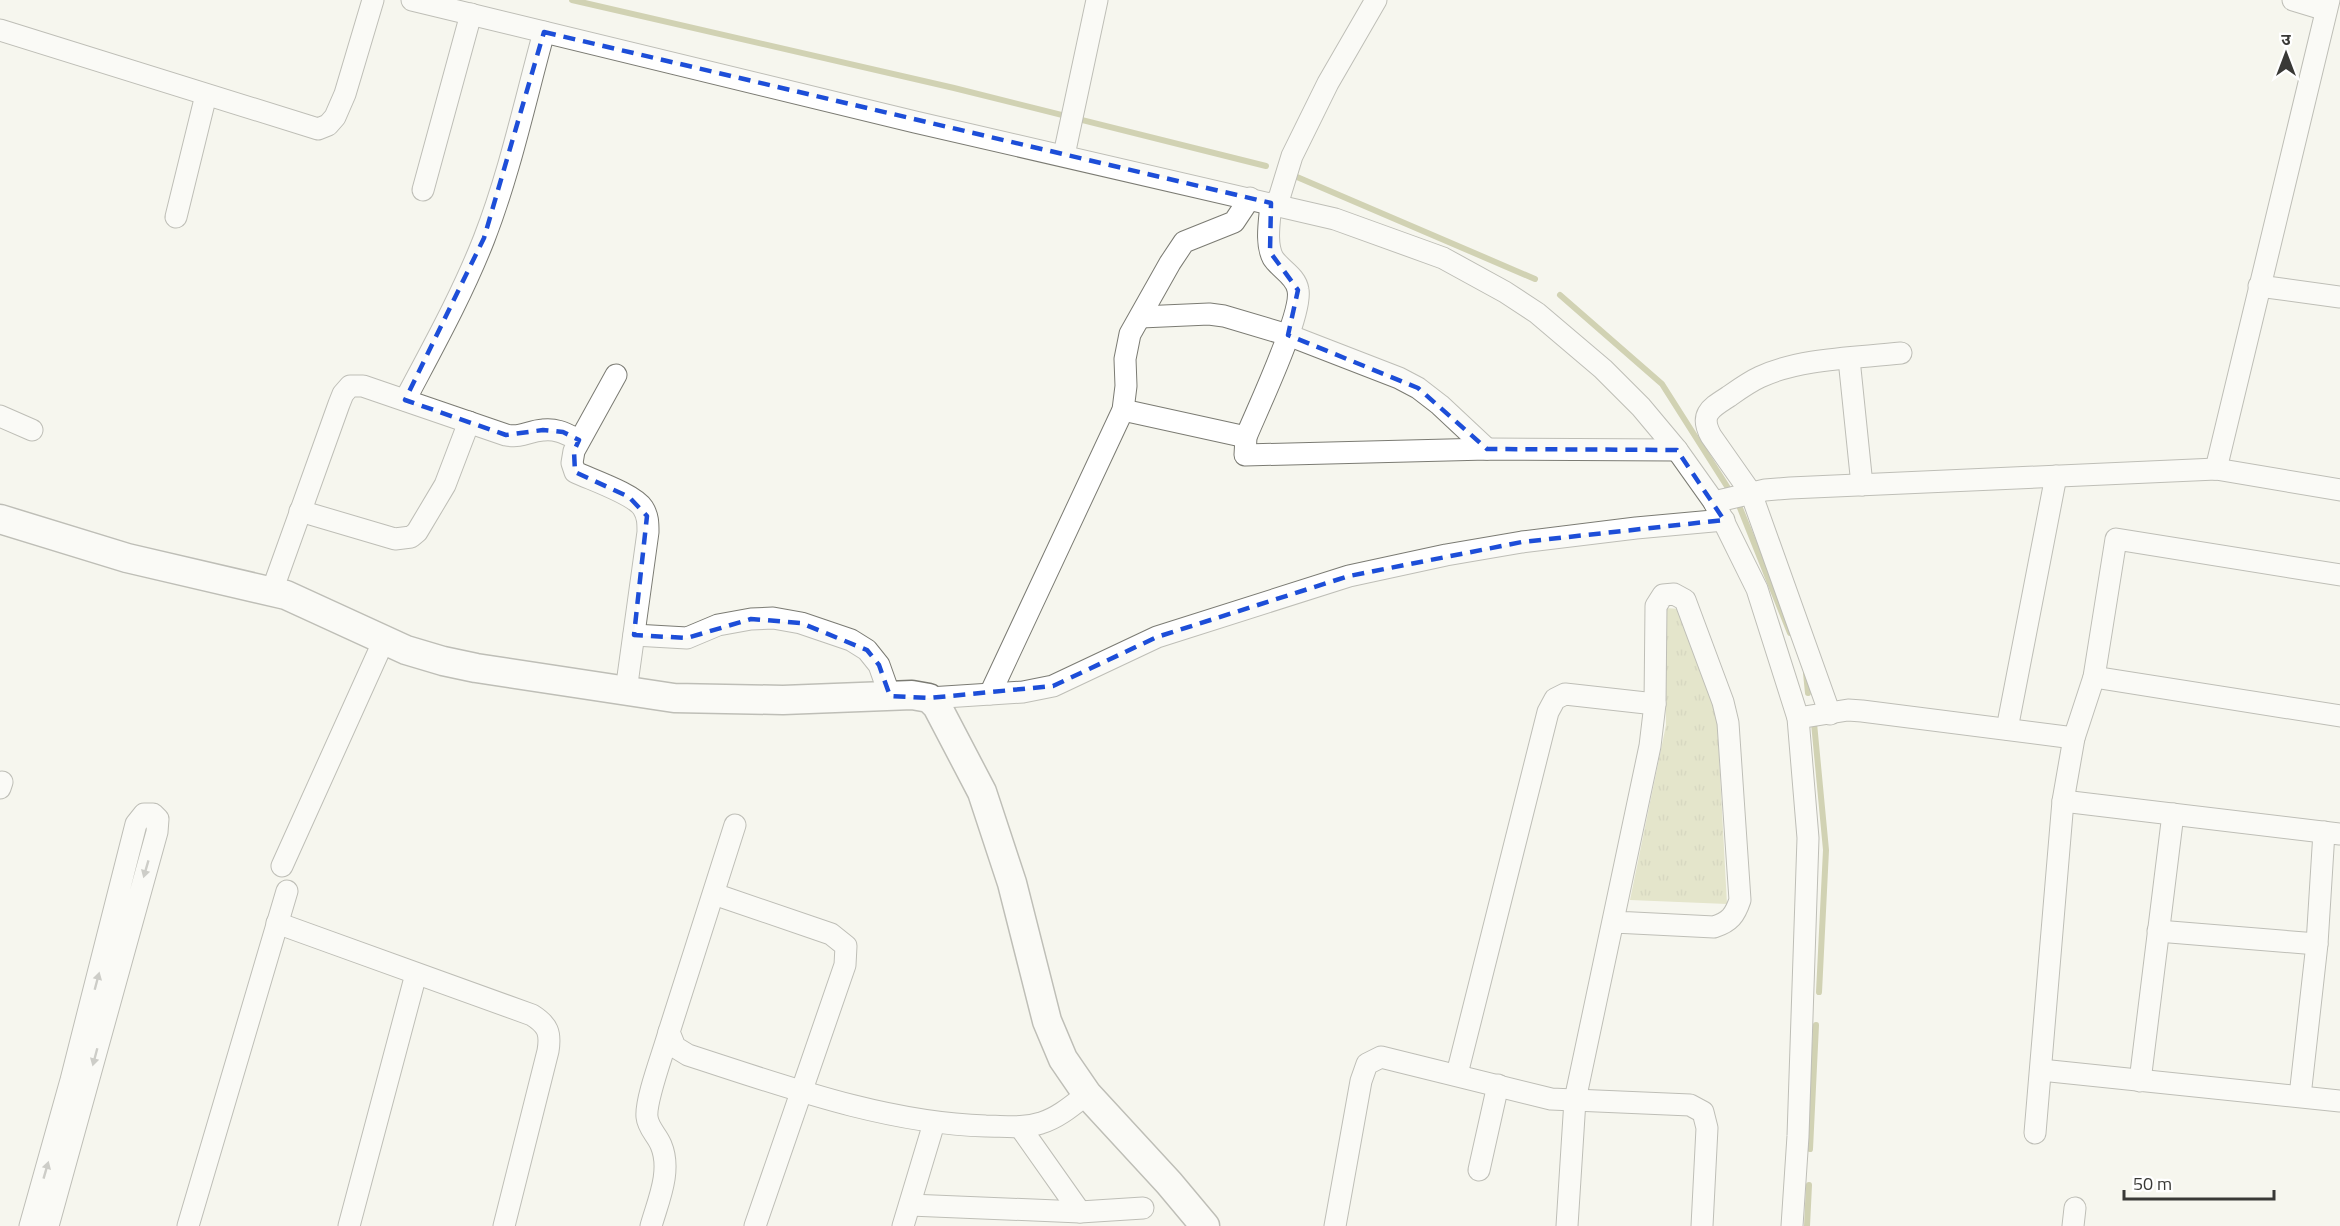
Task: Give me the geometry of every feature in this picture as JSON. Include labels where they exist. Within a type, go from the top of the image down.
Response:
[{"type":"street","points":[[0,30],[318,129],[328,125],[335,117],[345,94],[373,0]]},
{"type":"street","points":[[412,0],[915,122],[1250,198],[1343,222],[1443,258],[1527,305],[1603,369],[1641,407],[1677,450],[1719,511],[1765,610],[1798,718],[1809,838],[1798,1136],[1792,1226]]},
{"type":"street","points":[[1064,155],[1097,0]]},
{"type":"street","points":[[1376,0],[1328,83],[1292,156],[1274,204],[1270,252],[1274,260],[1295,282],[1298,291],[1288,335],[1246,437],[1245,455],[1487,449],[1677,450]]},
{"type":"street","points":[[2216,469],[2327,5],[2293,0]]},
{"type":"street","points":[[423,190],[471,14]]},
{"type":"street","points":[[405,400],[452,311],[484,238],[498,197],[544,32]]},
{"type":"street","points":[[176,217],[206,95]]},
{"type":"street","points":[[990,694],[1123,410],[1126,386],[1125,359],[1130,334],[1184,242],[1234,222],[1250,198]]},
{"type":"street","points":[[2259,285],[2340,297]]},
{"type":"street","points":[[1141,317],[1209,314],[1224,316],[1288,335],[1399,378],[1418,388],[1440,405],[1487,449]]},
{"type":"street","points":[[1830,714],[1751,493],[1706,427],[1706,418],[1711,408],[1758,377],[1774,371],[1792,366],[1901,353]]},
{"type":"street","points":[[1849,359],[1862,485]]},
{"type":"street","points":[[616,375],[579,440],[572,463],[575,472],[629,497],[642,506],[647,516],[648,532],[626,691]]},
{"type":"street","points":[[272,591],[343,394],[351,386],[363,386],[506,435],[519,437],[543,429],[553,429],[579,440]]},
{"type":"street","points":[[1123,410],[1246,437]]},
{"type":"street","points":[[0,416],[32,430]]},
{"type":"street","points":[[300,511],[394,539],[411,537],[417,532],[445,485],[470,422]]},
{"type":"street","points":[[0,519],[127,558],[272,591],[304,602],[406,650],[443,662],[674,698],[728,700],[912,695],[930,698],[1023,692],[1053,686],[1157,637],[1349,576],[1446,555],[1521,542],[1636,528],[1719,511],[1751,493],[1781,489],[2216,469],[2340,490]]},
{"type":"street","points":[[2007,729],[2056,476]]},
{"type":"street","points":[[2035,1132],[2063,801],[2074,738],[2094,677],[2116,539],[2340,575]]},
{"type":"street","points":[[1567,1226],[1575,1100],[1650,746],[1655,704],[1656,606],[1663,595],[1674,594],[1685,600],[1723,702],[1728,723],[1740,900],[1736,912],[1728,922],[1714,927],[1614,922]]},
{"type":"street","points":[[634,634],[687,638],[718,625],[751,619],[773,618],[801,623],[851,640],[867,650],[879,665],[890,696]]},
{"type":"street","points":[[282,866],[384,640]]},
{"type":"street","points":[[2094,677],[2340,716]]},
{"type":"street","points":[[1457,1074],[1548,712],[1555,699],[1565,694],[1655,704]]},
{"type":"street","points":[[930,698],[938,706],[982,792],[1012,883],[1047,1021],[1063,1059],[1087,1094],[1169,1183],[1205,1226]]},
{"type":"street","points":[[1798,718],[1848,710],[1862,711],[2074,738]]},
{"type":"street","points":[[2063,801],[2332,833],[2300,1096]]},
{"type":"street","points":[[30,1226],[71,1080],[136,824],[144,814],[153,814],[158,819],[157,832],[48,1226]]},
{"type":"street","points":[[2140,1081],[2173,814]]},
{"type":"street","points":[[651,1226],[665,1172],[665,1158],[661,1143],[649,1127],[647,1109],[735,825]]},
{"type":"street","points":[[188,1226],[287,891]]},
{"type":"street","points":[[714,894],[831,934],[846,946],[845,965],[755,1226]]},
{"type":"street","points":[[277,923],[532,1016],[544,1023],[550,1036],[504,1226]]},
{"type":"street","points":[[2158,930],[2317,944]]},
{"type":"street","points":[[349,1226],[416,974]]},
{"type":"street","points":[[669,1032],[675,1047],[688,1055],[801,1092],[934,1123],[1020,1127],[1040,1124],[1057,1117],[1087,1094]]},
{"type":"street","points":[[1335,1226],[1360,1082],[1367,1064],[1381,1057],[1551,1099],[1690,1105],[1703,1112],[1707,1128],[1702,1226]]},
{"type":"street","points":[[2041,1070],[2340,1101]]},
{"type":"street","points":[[1479,1170],[1498,1085]]},
{"type":"street","points":[[903,1226],[934,1123]]},
{"type":"street","points":[[1020,1127],[1080,1212]]},
{"type":"street","points":[[910,1205],[1080,1212],[1143,1208]]},
{"type":"highlighted area","points":[[544,32],[1271,203],[1270,252],[1298,290],[1288,335],[1418,388],[1487,449],[1677,450],[1724,520],[1522,542],[1349,576],[1157,637],[1053,686],[929,698],[890,696],[879,665],[867,650],[801,623],[751,619],[687,638],[634,635],[647,516],[629,497],[575,472],[574,451],[579,440],[563,432],[543,430],[506,435],[405,400],[484,238]]},
{"type":"green space","points":[[1664,608],[1682,609],[1717,718],[1727,904],[1630,900],[1666,725]]},
{"type":"waterway","points":[[572,0],[954,88],[1266,166]]},
{"type":"waterway","points":[[1297,177],[1535,279]]},
{"type":"waterway","points":[[1560,295],[1662,384],[1728,488]]},
{"type":"waterway","points":[[1740,508],[1790,633]]},
{"type":"waterway","points":[[1806,673],[1808,693]]},
{"type":"waterway","points":[[1814,723],[1826,850],[1819,992]]},
{"type":"waterway","points":[[1810,1149],[1816,1025]]},
{"type":"waterway","points":[[1807,1226],[1809,1185]]}]
